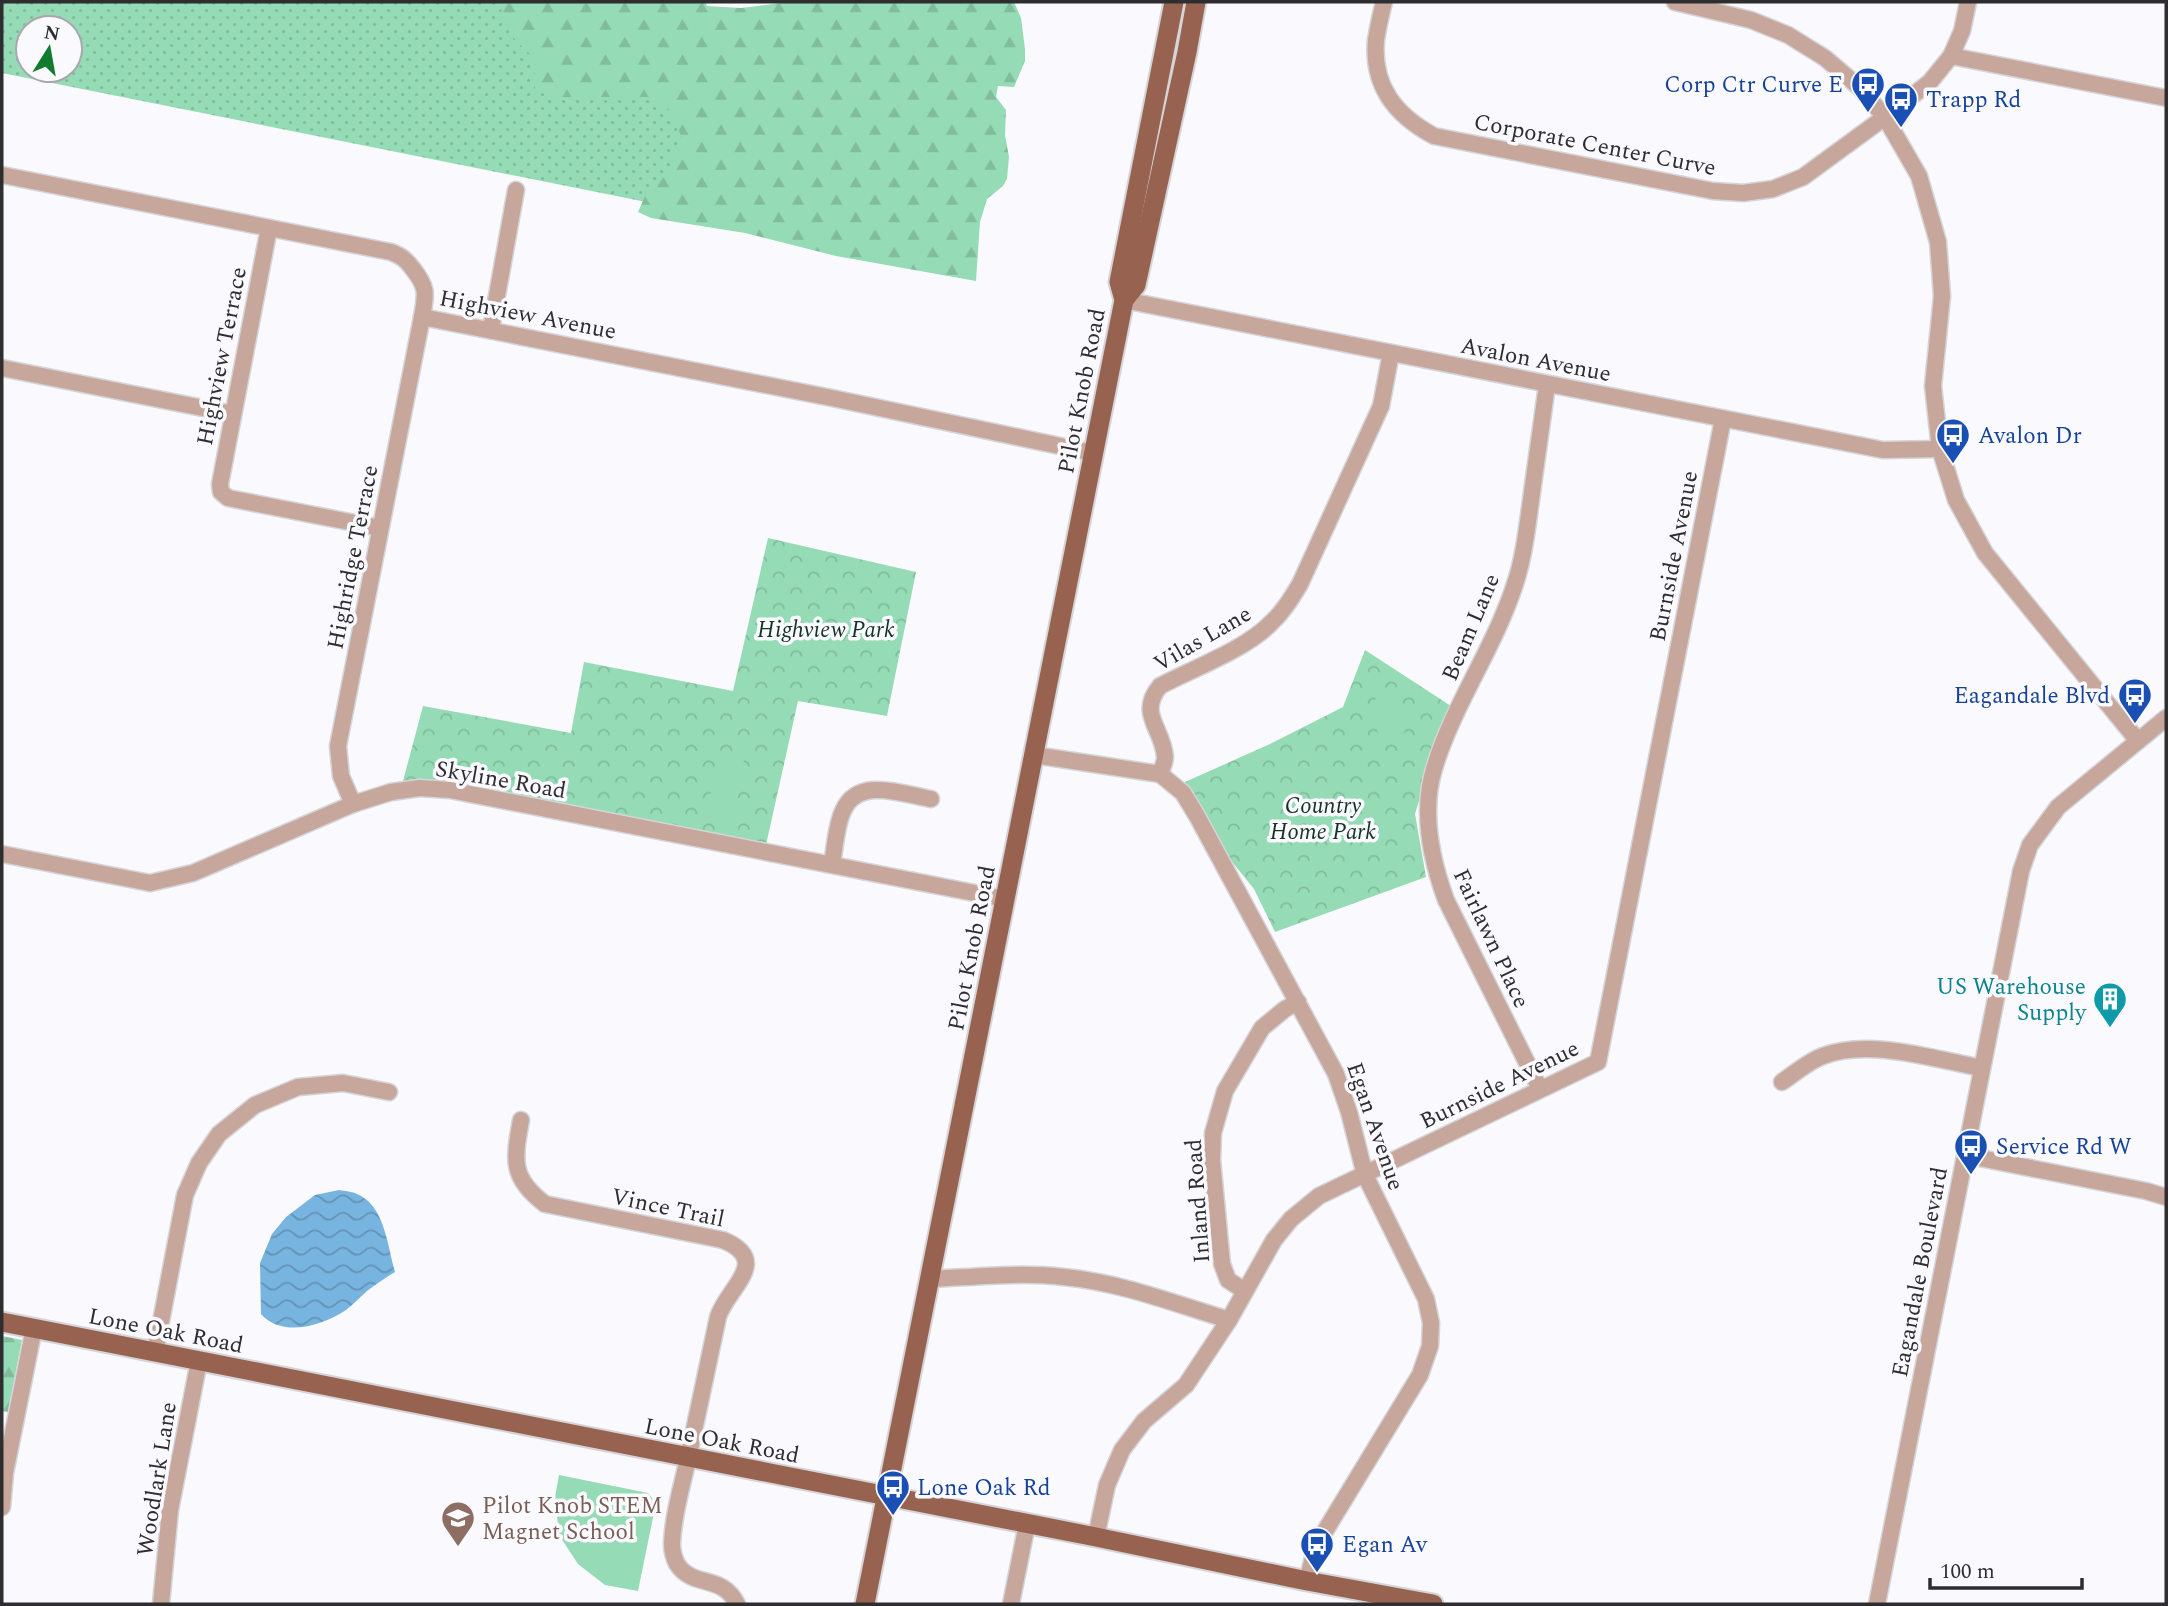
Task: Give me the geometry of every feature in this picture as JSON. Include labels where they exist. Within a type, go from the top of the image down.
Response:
[{"type":"main road","name":"Pilot Knob Road","points":[[865,1604],[1124,300],[1136,285],[1143,208],[1174,2]]},
{"type":"main road","name":"Pilot Knob Road","points":[[1143,208],[1187,52],[1196,2]]},
{"type":"main road","name":"Lone Oak Road","points":[[2,1322],[1433,1604]]},
{"type":"street","name":"Corporate Center Curve","points":[[1384,2],[1376,40],[1377,71],[1385,92],[1398,111],[1415,126],[1434,136],[1713,191],[1743,193],[1773,189],[1803,177],[1930,82],[1951,56],[1962,31],[1968,2]]},
{"type":"street","points":[[1675,2],[1751,20],[1787,35],[1825,58],[1859,87],[1885,117],[1919,176],[1938,243],[1942,296],[1933,386],[1940,449],[1956,500],[1985,554],[2138,741]]},
{"type":"street","points":[[1951,56],[2166,98]]},
{"type":"street","name":"Highview Avenue","points":[[2,175],[391,252],[404,257],[423,282],[425,297],[422,317],[1074,447],[1093,453]]},
{"type":"street","points":[[491,329],[516,190]]},
{"type":"street","name":"Highview Terrace","points":[[270,228],[220,484],[221,492],[228,498],[380,528]]},
{"type":"street","name":"Avalon Avenue","points":[[1124,300],[1883,450],[1940,449]]},
{"type":"street","name":"Highridge Terrace","points":[[353,804],[341,776],[338,746],[422,317]]},
{"type":"street","name":"Vilas Lane","points":[[1160,774],[1165,759],[1150,715],[1151,697],[1160,686],[1250,640],[1270,625],[1287,606],[1300,584],[1381,405],[1391,353]]},
{"type":"street","points":[[2,368],[233,414]]},
{"type":"street","name":"Beam Lane","points":[[1429,799],[1433,771],[1449,730],[1500,625],[1516,582],[1526,537],[1548,384]]},
{"type":"street","name":"Burnside Avenue","points":[[1096,1537],[1107,1485],[1122,1450],[1144,1421],[1186,1385],[1229,1320],[1274,1240],[1291,1219],[1320,1196],[1598,1062],[1723,419]]},
{"type":"street","name":"Eagandale Boulevard","points":[[1877,1604],[2021,871],[2030,845],[2058,807],[2166,718]]},
{"type":"street","points":[[1034,755],[1160,774]]},
{"type":"street","name":"Egan Avenue","points":[[1160,774],[1183,793],[1336,1074],[1365,1175],[1426,1299],[1431,1323],[1430,1346],[1420,1375],[1316,1546],[1307,1581]]},
{"type":"street","name":"Skyline Road","points":[[2,854],[150,883],[193,873],[353,804],[390,792],[420,788],[450,790],[1006,899]]},
{"type":"street","points":[[832,864],[843,810],[856,793],[876,789],[931,799]]},
{"type":"street","name":"Fairlawn Place","points":[[1429,799],[1430,842],[1435,870],[1446,900],[1540,1089]]},
{"type":"street","name":"Inland Road","points":[[1245,1291],[1228,1280],[1222,1264],[1212,1160],[1213,1133],[1225,1091],[1262,1027],[1284,1009],[1298,1002]]},
{"type":"street","points":[[1782,1082],[1822,1056],[1856,1047],[1982,1068]]},
{"type":"street","points":[[155,1353],[185,1195],[199,1163],[219,1134],[255,1105],[298,1087],[343,1083],[388,1093]]},
{"type":"street","name":"Vince Trail","points":[[521,1120],[515,1150],[516,1167],[530,1193],[545,1204],[723,1240],[737,1246],[743,1256],[746,1267],[742,1279],[722,1306],[718,1317],[688,1458]]},
{"type":"street","points":[[1965,1156],[2166,1197]]},
{"type":"street","points":[[931,1279],[1020,1274],[1066,1277],[1111,1286],[1229,1320]]},
{"type":"street","points":[[2,1507],[4,1473],[34,1328]]},
{"type":"street","name":"Woodlark Lane","points":[[161,1604],[170,1510],[199,1361]]},
{"type":"street","points":[[688,1458],[673,1539],[675,1559],[687,1574],[725,1588],[737,1604]]},
{"type":"street","points":[[1011,1604],[1027,1524]]},
{"type":"green space","points":[[2,2],[634,2],[731,219],[57,84],[84,84],[84,14],[14,14],[14,75],[2,73]]},
{"type":"green space","points":[[501,2],[705,2],[707,6],[741,8],[789,2],[1014,2],[1021,18],[1025,61],[1014,87],[998,86],[996,97],[1006,110],[1005,135],[1009,157],[1007,179],[1003,186],[987,199],[980,222],[976,281],[836,256],[745,233],[651,218],[638,212],[646,194],[665,176],[682,138],[670,110],[648,97],[552,97],[535,90],[534,57],[510,33],[503,19]]},
{"type":"green space","name":"Highview Park","points":[[768,538],[916,572],[887,716],[798,701],[766,845],[444,783],[403,781],[423,706],[571,733],[584,662],[733,691]]},
{"type":"green space","name":"Country Home Park","points":[[1365,650],[1454,708],[1427,775],[1415,814],[1426,877],[1275,932],[1254,889],[1229,858],[1185,782],[1270,744],[1343,707]]},
{"type":"green space","points":[[1402,687],[1405,741],[1378,742],[1375,688]]},
{"type":"green space","points":[[718,755],[744,760],[733,817],[707,812]]},
{"type":"green space","points":[[2,1336],[22,1340],[8,1412],[2,1411]]},
{"type":"green space","points":[[559,1475],[648,1493],[656,1503],[638,1591],[605,1585],[578,1564],[559,1535],[555,1497]]},
{"type":"water","points":[[339,1190],[359,1195],[375,1210],[384,1230],[395,1272],[367,1291],[346,1310],[326,1321],[302,1327],[280,1326],[261,1314],[260,1263],[272,1234],[286,1217],[315,1195]]},
{"type":"place","name":"Corp Ctr Curve E","points":[[1868,114]]},
{"type":"place","name":"Trapp Rd","points":[[1901,129]]},
{"type":"place","name":"Avalon Dr","points":[[1953,465]]},
{"type":"place","name":"Eagandale Blvd","points":[[2135,725]]},
{"type":"place","name":"US Warehouse Supply","points":[[2110,1029]]},
{"type":"place","name":"Service Rd W","points":[[1971,1176]]},
{"type":"place","name":"Lone Oak Rd","points":[[893,1517]]},
{"type":"place","name":"Pilot Knob STEM Magnet School","points":[[458,1548]]},
{"type":"place","name":"Egan Av","points":[[1317,1574]]}]
